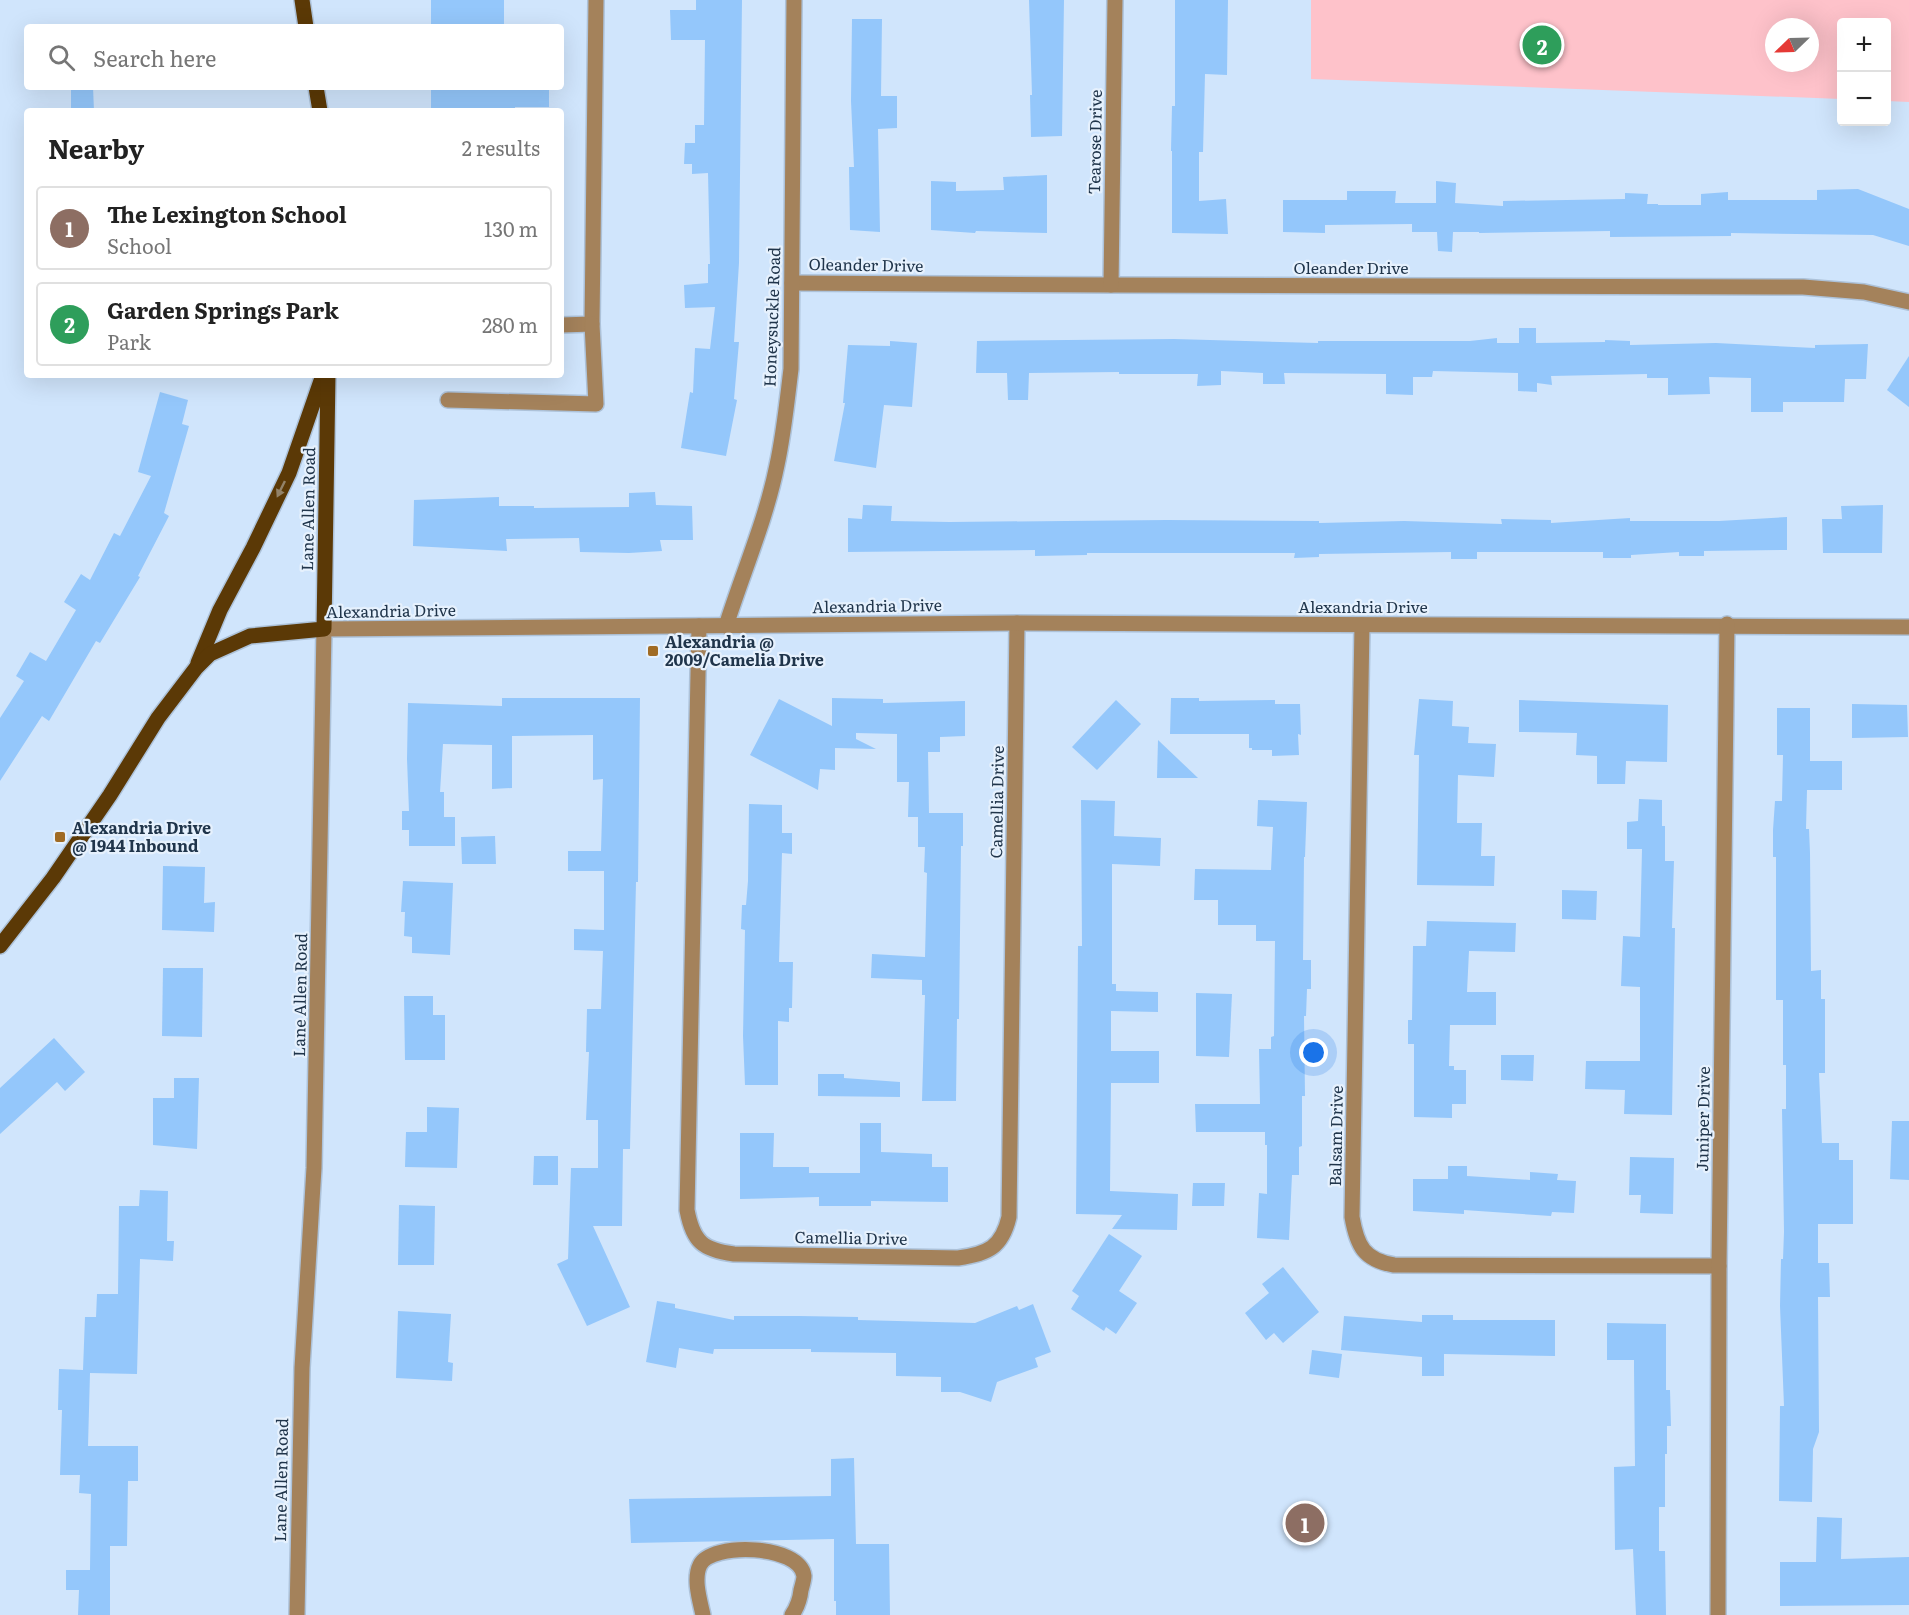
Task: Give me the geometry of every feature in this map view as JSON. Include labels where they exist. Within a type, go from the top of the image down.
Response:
[{"type":"main road","points":[[302,0],[306,24]]},
{"type":"main road","points":[[316,90],[320,108]]},
{"type":"main road","points":[[196,668],[220,610],[289,473],[325,378]]},
{"type":"main road","name":"Lane Allen Road","points":[[324,629],[326,378]]},
{"type":"main road","name":"Alexandria Drive","points":[[0,946],[53,878],[110,795],[158,718],[196,668],[210,654],[250,636],[324,629]]},
{"type":"street","points":[[448,400],[596,404],[592,324],[596,0]]},
{"type":"street","name":"Honeysuckle Road","points":[[726,626],[757,538],[777,466],[786,418],[791,369],[794,0]]},
{"type":"street","name":"Tearose Drive","points":[[1111,285],[1115,0]]},
{"type":"street","name":"Oleander Drive","points":[[792,283],[1803,287],[1864,291],[1909,302]]},
{"type":"street","points":[[564,325],[592,324]]},
{"type":"street","name":"Alexandria Drive","points":[[324,629],[1017,623],[1726,624],[1909,627]]},
{"type":"street","name":"Camellia Drive","points":[[699,626],[687,1210],[689,1223],[696,1238],[714,1252],[958,1258],[985,1252],[999,1242],[1006,1230],[1009,1217],[1017,623]]},
{"type":"street","name":"Juniper Drive","points":[[1718,1615],[1719,1266],[1726,624]]},
{"type":"street","name":"Balsam Drive","points":[[1362,625],[1352,1217],[1360,1244],[1369,1256],[1379,1262],[1394,1265],[1719,1266]]},
{"type":"street","name":"Lane Allen Road","points":[[297,1615],[302,1368],[314,1168],[324,629]]},
{"type":"street","points":[[703,1615],[698,1587],[698,1568],[704,1558],[716,1553],[748,1550],[784,1555],[797,1564],[804,1575],[799,1604],[792,1615]]},
{"type":"shaded area","points":[[1311,0],[1909,0],[1909,102],[1891,101],[1891,18],[1837,18],[1837,99],[1311,79]]},
{"type":"building","points":[[431,0],[504,0],[504,24],[431,24]]},
{"type":"building","points":[[696,0],[742,0],[739,263],[734,342],[739,342],[734,399],[737,400],[726,456],[681,448],[690,392],[693,393],[695,348],[710,349],[715,307],[685,308],[684,285],[708,283],[708,264],[710,264],[708,173],[692,174],[692,164],[684,164],[685,143],[695,143],[695,125],[704,125],[705,40],[671,40],[670,10],[696,10]]},
{"type":"building","points":[[1029,0],[1064,0],[1062,136],[1031,137]]},
{"type":"building","points":[[1175,0],[1228,0],[1227,75],[1205,74],[1203,152],[1199,152],[1199,201],[1226,199],[1228,234],[1172,233],[1171,151],[1172,106],[1175,106]]},
{"type":"building","points":[[852,19],[882,19],[881,96],[897,96],[897,128],[878,129],[880,232],[850,230],[849,167],[854,167],[851,101]]},
{"type":"building","points":[[71,90],[93,90],[94,108],[71,108]]},
{"type":"building","points":[[431,90],[549,90],[549,107],[431,108]]},
{"type":"building","points":[[1047,175],[1047,233],[976,231],[975,233],[931,230],[931,181],[956,182],[956,191],[1004,190],[1003,177]]},
{"type":"building","points":[[1436,181],[1456,183],[1455,203],[1503,206],[1503,201],[1625,199],[1625,193],[1648,194],[1647,204],[1658,205],[1701,205],[1701,194],[1728,192],[1728,200],[1817,200],[1817,190],[1858,189],[1909,209],[1909,246],[1873,235],[1731,233],[1731,236],[1610,237],[1610,231],[1453,232],[1452,252],[1438,251],[1437,232],[1412,232],[1412,224],[1325,225],[1325,233],[1283,232],[1283,200],[1347,200],[1347,191],[1396,191],[1395,203],[1436,203]]},
{"type":"building","points":[[1519,328],[1536,328],[1536,343],[1605,342],[1605,340],[1630,341],[1630,345],[1716,343],[1815,348],[1815,345],[1868,344],[1866,379],[1845,379],[1844,402],[1783,402],[1783,412],[1751,412],[1751,378],[1709,377],[1710,394],[1668,395],[1668,378],[1647,378],[1647,374],[1551,376],[1552,385],[1537,383],[1537,392],[1518,391],[1518,373],[1433,371],[1432,377],[1413,377],[1413,395],[1386,394],[1386,374],[1284,373],[1285,384],[1263,384],[1263,373],[1221,371],[1221,385],[1197,386],[1198,374],[1029,373],[1028,400],[1008,400],[1007,373],[976,373],[977,341],[1174,339],[1318,343],[1318,341],[1470,341],[1497,338],[1497,343],[1519,343]]},
{"type":"building","points":[[890,341],[917,343],[912,407],[884,405],[876,468],[834,461],[845,403],[843,403],[848,345],[890,346]]},
{"type":"building","points":[[1909,356],[1909,407],[1887,390]]},
{"type":"building","points":[[160,392],[188,400],[182,424],[189,426],[164,513],[169,516],[138,576],[140,577],[100,643],[96,641],[49,721],[42,716],[0,781],[0,718],[24,681],[16,676],[30,652],[46,661],[76,610],[64,602],[81,574],[90,580],[114,533],[120,536],[151,476],[138,472]]},
{"type":"building","points":[[655,492],[656,505],[692,506],[693,540],[660,540],[662,551],[629,553],[580,552],[579,538],[506,539],[507,551],[413,546],[414,500],[499,497],[499,506],[629,507],[629,493]]},
{"type":"building","points":[[863,505],[892,506],[891,521],[950,522],[1167,520],[1319,521],[1319,523],[1404,521],[1502,524],[1501,519],[1551,520],[1551,523],[1630,518],[1630,521],[1719,521],[1787,517],[1787,550],[1704,551],[1704,556],[1679,556],[1679,552],[1631,555],[1631,558],[1603,558],[1603,552],[1477,552],[1477,559],[1451,559],[1451,552],[1319,554],[1319,557],[1294,558],[1295,553],[1087,553],[1087,555],[1035,556],[1035,550],[848,552],[848,518],[862,519]]},
{"type":"building","points":[[1883,505],[1882,553],[1823,553],[1822,519],[1842,519],[1841,506]]},
{"type":"building","points":[[502,698],[640,698],[638,882],[636,882],[630,1149],[623,1149],[622,1226],[593,1226],[630,1307],[587,1326],[557,1264],[568,1259],[571,1168],[598,1168],[598,1120],[586,1120],[589,1052],[586,1052],[587,1009],[601,1009],[603,951],[574,950],[574,929],[604,930],[604,871],[568,871],[568,851],[601,851],[603,779],[593,780],[593,735],[512,736],[512,788],[492,789],[492,745],[443,744],[440,792],[444,792],[444,817],[455,817],[455,846],[409,846],[409,830],[402,830],[402,811],[409,811],[408,703],[502,706]]},
{"type":"building","points":[[832,698],[883,699],[883,703],[965,701],[965,736],[940,737],[940,752],[928,752],[929,813],[963,813],[956,1101],[922,1101],[925,995],[922,995],[922,980],[871,978],[872,954],[925,957],[927,873],[924,872],[925,847],[918,847],[918,817],[908,817],[909,782],[897,782],[897,734],[856,733],[856,739],[876,749],[835,748],[835,770],[820,769],[818,790],[750,755],[779,699],[832,726]]},
{"type":"building","points":[[1171,698],[1199,698],[1199,701],[1275,700],[1275,704],[1300,704],[1299,755],[1272,756],[1272,750],[1252,750],[1249,748],[1249,734],[1170,734]]},
{"type":"building","points":[[1419,699],[1453,701],[1452,726],[1469,727],[1468,743],[1496,744],[1494,777],[1458,775],[1457,823],[1482,823],[1481,856],[1495,856],[1494,886],[1417,885],[1419,755],[1414,755]]},
{"type":"building","points":[[1116,700],[1141,724],[1097,770],[1072,747]]},
{"type":"building","points":[[1519,700],[1668,705],[1667,762],[1626,761],[1625,784],[1597,784],[1597,756],[1576,755],[1577,733],[1519,732]]},
{"type":"building","points":[[1852,704],[1907,705],[1908,737],[1852,738]]},
{"type":"building","points":[[1777,708],[1810,708],[1810,761],[1842,761],[1842,790],[1807,790],[1806,829],[1809,829],[1810,853],[1811,971],[1821,970],[1821,999],[1825,999],[1825,1073],[1819,1073],[1822,1143],[1839,1143],[1839,1160],[1853,1160],[1853,1224],[1818,1224],[1818,1263],[1829,1263],[1830,1297],[1818,1297],[1819,1432],[1813,1449],[1812,1502],[1779,1501],[1780,1406],[1784,1406],[1780,1306],[1784,1232],[1782,1109],[1786,1109],[1786,1065],[1783,1065],[1783,1000],[1776,1000],[1776,857],[1773,857],[1773,830],[1775,801],[1782,801],[1783,755],[1777,755]]},
{"type":"building","points":[[1158,740],[1198,778],[1157,778]]},
{"type":"building","points":[[1639,799],[1662,800],[1665,861],[1674,861],[1672,1115],[1624,1114],[1625,1090],[1585,1089],[1586,1061],[1640,1061],[1640,987],[1621,986],[1623,936],[1640,937],[1642,849],[1627,849],[1627,822],[1638,821]]},
{"type":"building","points":[[1081,800],[1115,801],[1114,836],[1161,838],[1160,866],[1112,864],[1112,984],[1116,984],[1116,991],[1158,992],[1158,1012],[1111,1011],[1111,1051],[1159,1051],[1159,1083],[1111,1083],[1110,1191],[1178,1194],[1177,1230],[1112,1229],[1122,1215],[1076,1214],[1078,946],[1082,946]]},
{"type":"building","points":[[1258,800],[1307,802],[1303,960],[1311,960],[1311,989],[1307,989],[1306,1016],[1304,1016],[1305,1096],[1302,1096],[1302,1146],[1299,1147],[1299,1175],[1292,1175],[1289,1240],[1257,1238],[1259,1193],[1267,1194],[1265,1132],[1196,1132],[1195,1104],[1260,1104],[1259,1049],[1271,1049],[1271,1037],[1274,1036],[1275,941],[1256,941],[1256,925],[1218,925],[1218,900],[1194,900],[1195,869],[1271,870],[1273,827],[1257,826]]},
{"type":"building","points":[[749,804],[782,805],[782,833],[792,833],[792,854],[782,853],[779,962],[793,962],[792,1008],[789,1008],[789,1022],[778,1021],[778,1085],[745,1085],[743,1036],[745,930],[741,929],[742,905],[746,905],[748,881]]},
{"type":"building","points":[[495,836],[496,864],[462,864],[461,837]]},
{"type":"building","points":[[163,866],[205,867],[204,903],[215,902],[214,932],[162,930]]},
{"type":"building","points":[[403,881],[453,883],[450,955],[412,953],[412,937],[404,936],[405,912],[401,912]]},
{"type":"building","points":[[1562,890],[1597,891],[1596,920],[1562,919]]},
{"type":"building","points":[[1427,921],[1516,923],[1515,952],[1469,951],[1467,992],[1496,992],[1496,1025],[1450,1025],[1449,1066],[1454,1066],[1454,1070],[1466,1070],[1466,1104],[1452,1104],[1452,1118],[1414,1117],[1414,1044],[1408,1044],[1408,1020],[1412,1020],[1413,946],[1426,946]]},
{"type":"building","points":[[163,968],[203,968],[202,1037],[162,1036]]},
{"type":"building","points":[[1196,993],[1232,994],[1229,1057],[1196,1056]]},
{"type":"building","points":[[404,996],[433,996],[433,1015],[445,1015],[445,1060],[405,1060]]},
{"type":"building","points":[[54,1038],[85,1072],[65,1091],[57,1082],[0,1134],[0,1088]]},
{"type":"building","points":[[1501,1055],[1534,1055],[1533,1081],[1501,1080]]},
{"type":"building","points":[[818,1074],[844,1074],[844,1078],[900,1082],[900,1097],[818,1096]]},
{"type":"building","points":[[174,1078],[199,1078],[197,1149],[153,1145],[153,1098],[174,1098]]},
{"type":"building","points":[[427,1107],[459,1108],[457,1168],[405,1167],[406,1132],[427,1132]]},
{"type":"building","points":[[1892,1121],[1909,1121],[1909,1180],[1890,1179]]},
{"type":"building","points":[[860,1123],[881,1123],[881,1152],[932,1154],[932,1167],[948,1167],[948,1202],[871,1201],[871,1206],[819,1206],[819,1197],[740,1199],[740,1133],[774,1133],[773,1167],[809,1167],[809,1173],[860,1173]]},
{"type":"building","points":[[534,1156],[558,1156],[558,1185],[533,1185]]},
{"type":"building","points":[[1630,1157],[1674,1158],[1673,1214],[1640,1213],[1641,1195],[1629,1195]]},
{"type":"building","points":[[1448,1166],[1467,1166],[1467,1176],[1530,1180],[1530,1172],[1558,1174],[1557,1180],[1576,1181],[1574,1213],[1552,1212],[1551,1216],[1464,1210],[1464,1214],[1413,1211],[1413,1179],[1448,1179]]},
{"type":"building","points":[[1193,1183],[1225,1183],[1224,1206],[1192,1206]]},
{"type":"building","points":[[140,1190],[168,1191],[167,1241],[174,1241],[173,1261],[140,1259],[137,1374],[90,1373],[88,1446],[138,1446],[138,1481],[128,1481],[127,1546],[110,1546],[110,1615],[78,1615],[79,1590],[66,1590],[66,1570],[90,1570],[91,1494],[79,1493],[80,1475],[60,1475],[62,1410],[58,1410],[59,1369],[83,1370],[85,1317],[96,1317],[97,1294],[118,1294],[119,1206],[139,1206]]},
{"type":"building","points":[[399,1205],[435,1206],[434,1265],[398,1265]]},
{"type":"building","points":[[1109,1234],[1142,1256],[1119,1291],[1137,1303],[1116,1334],[1106,1327],[1104,1331],[1071,1309],[1079,1296],[1072,1291]]},
{"type":"building","points":[[1283,1267],[1319,1312],[1283,1343],[1274,1333],[1266,1340],[1245,1313],[1269,1293],[1262,1284]]},
{"type":"building","points":[[657,1301],[675,1304],[675,1308],[734,1320],[734,1316],[799,1316],[975,1323],[1017,1306],[1019,1310],[1033,1304],[1051,1352],[1035,1358],[1038,1367],[997,1382],[991,1402],[960,1392],[941,1392],[941,1377],[896,1376],[896,1353],[811,1352],[811,1349],[714,1349],[713,1354],[679,1348],[676,1368],[646,1362]]},
{"type":"building","points":[[398,1311],[451,1314],[448,1362],[453,1363],[452,1381],[396,1378]]},
{"type":"building","points":[[1422,1315],[1453,1315],[1453,1320],[1555,1320],[1555,1356],[1444,1354],[1444,1376],[1422,1376],[1422,1357],[1341,1350],[1344,1316],[1422,1322]]},
{"type":"building","points":[[1607,1323],[1666,1324],[1666,1390],[1670,1390],[1671,1426],[1667,1426],[1665,1507],[1659,1507],[1659,1551],[1665,1551],[1666,1615],[1636,1615],[1633,1549],[1615,1550],[1614,1467],[1635,1466],[1634,1360],[1607,1360]]},
{"type":"building","points":[[1312,1350],[1342,1354],[1339,1378],[1309,1374]]},
{"type":"building","points":[[854,1458],[856,1544],[889,1544],[890,1615],[836,1615],[834,1539],[631,1543],[629,1499],[831,1496],[831,1459]]},
{"type":"building","points":[[1817,1517],[1842,1518],[1841,1559],[1909,1557],[1909,1605],[1780,1606],[1780,1562],[1816,1562]]},
{"type":"place","name":"Garden Springs Park","points":[[1542,45]]},
{"type":"place","name":"Alexandria @ 2009/Camelia Drive","points":[[653,651]]},
{"type":"place","name":"Alexandria Drive @ 1944 Inbound","points":[[60,837]]},
{"type":"place","name":"The Lexington School","points":[[1305,1523]]}]
